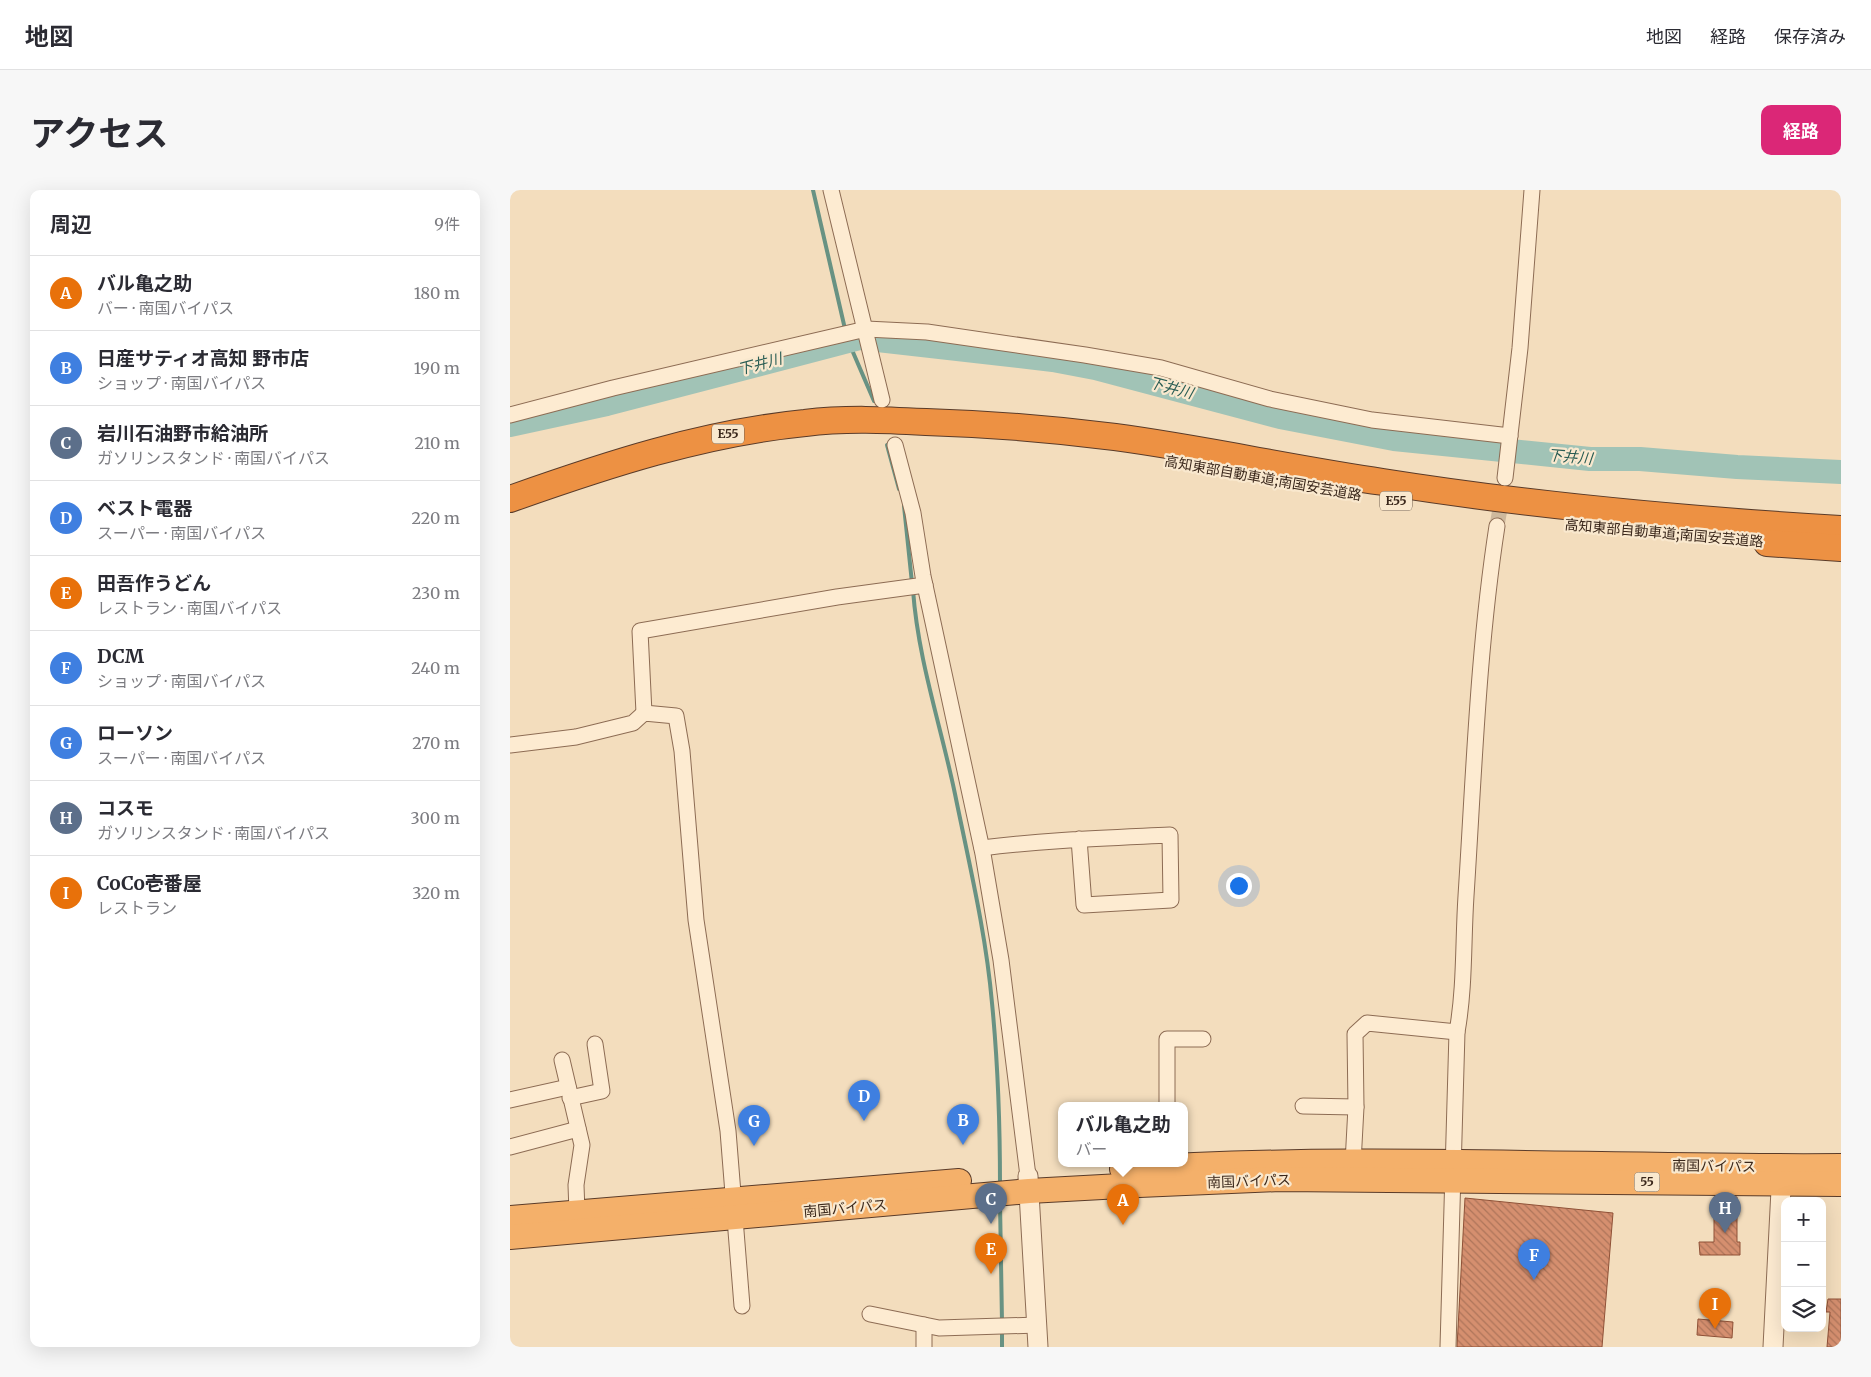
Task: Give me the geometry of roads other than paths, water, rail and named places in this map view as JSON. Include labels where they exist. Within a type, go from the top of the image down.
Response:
[{"type":"highway","name":"高知東部自動車道;南国安芸道路","points":[[510,499],[597,468],[670,447],[741,432],[807,422],[869,420],[1037,428],[1119,438],[1384,483],[1574,508],[1739,523],[1841,529]]},
{"type":"highway","name":"高知東部自動車道;南国安芸道路","points":[[955,423],[1325,490],[1455,510],[1578,526],[1841,548]]},
{"type":"highway","name":"南国バイパス","points":[[1188,1165],[1353,1163],[1453,1171]]},
{"type":"highway","name":"南国バイパス","points":[[1782,1175],[1841,1166]]},
{"type":"highway","name":"南国バイパス","points":[[510,1236],[734,1208],[1028,1183],[1151,1167]]},
{"type":"highway","name":"南国バイパス","points":[[1028,1183],[1280,1179],[1453,1171],[1782,1175],[1841,1184]]},
{"type":"highway","name":"南国バイパス","points":[[510,1218],[577,1212],[734,1208]]},
{"type":"street","points":[[831,190],[882,400]]},
{"type":"street","points":[[1505,478],[1520,348],[1532,190]]},
{"type":"street","points":[[510,415],[613,388],[866,329],[927,332],[1113,360],[1161,368],[1270,399],[1372,420],[1510,436]]},
{"type":"street","points":[[895,445],[913,513],[925,585],[982,848],[1001,960],[1028,1183],[1038,1347]]},
{"type":"street","points":[[1448,1347],[1457,1032],[1463,1000],[1464,937],[1481,649],[1497,526]]},
{"type":"street","points":[[644,713],[640,631],[837,597],[925,585]]},
{"type":"street","points":[[510,745],[576,737],[633,723],[644,713],[676,716],[682,751],[696,920],[728,1131],[742,1306]]},
{"type":"street","points":[[982,848],[1079,839],[1170,835],[1171,900],[1084,905],[1079,839]]},
{"type":"street","points":[[1353,1163],[1356,1108],[1355,1034],[1367,1023],[1457,1032]]},
{"type":"street","points":[[1166,1102],[1166,1040],[1203,1039]]},
{"type":"street","points":[[510,1100],[569,1092],[602,1092],[594,1044]]},
{"type":"street","points":[[562,1060],[582,1145],[576,1185],[577,1212]]},
{"type":"street","points":[[1303,1106],[1356,1108]]},
{"type":"street","points":[[510,1147],[578,1129]]},
{"type":"street","points":[[1774,1347],[1782,1175]]},
{"type":"street","points":[[870,1314],[939,1328],[1038,1325]]},
{"type":"street","points":[[924,1325],[924,1347]]},
{"type":"waterway","points":[[813,190],[845,329]]},
{"type":"waterway","points":[[846,336],[874,401]]},
{"type":"waterway","name":"下井川","points":[[510,425],[607,404],[860,338],[1053,360],[1095,368],[1280,417],[1394,439],[1590,459],[1640,459],[1737,467],[1841,472]]},
{"type":"waterway","points":[[887,445],[899,489]]},
{"type":"waterway","points":[[904,506],[912,583]]},
{"type":"waterway","points":[[913,590],[925,667],[955,794],[986,951],[996,1049],[1000,1185]]},
{"type":"waterway","points":[[1000,1202],[1002,1322]]},
{"type":"waterway","points":[[1002,1329],[1002,1347]]},
{"type":"tunnel","points":[[1497,526],[1503,491]]},
{"type":"place","name":"ベスト電器","points":[[864,1121]]},
{"type":"place","name":"日産サティオ高知 野市店","points":[[963,1145]]},
{"type":"place","name":"ローソン","points":[[754,1146]]},
{"type":"place","name":"岩川石油野市給油所","points":[[991,1224]]},
{"type":"place","name":"バル亀之助","points":[[1123,1225]]},
{"type":"place","name":"コスモ","points":[[1725,1233]]},
{"type":"place","name":"田吾作うどん","points":[[991,1274]]},
{"type":"place","name":"DCM","points":[[1534,1280]]},
{"type":"place","name":"CoCo壱番屋","points":[[1715,1329]]}]
